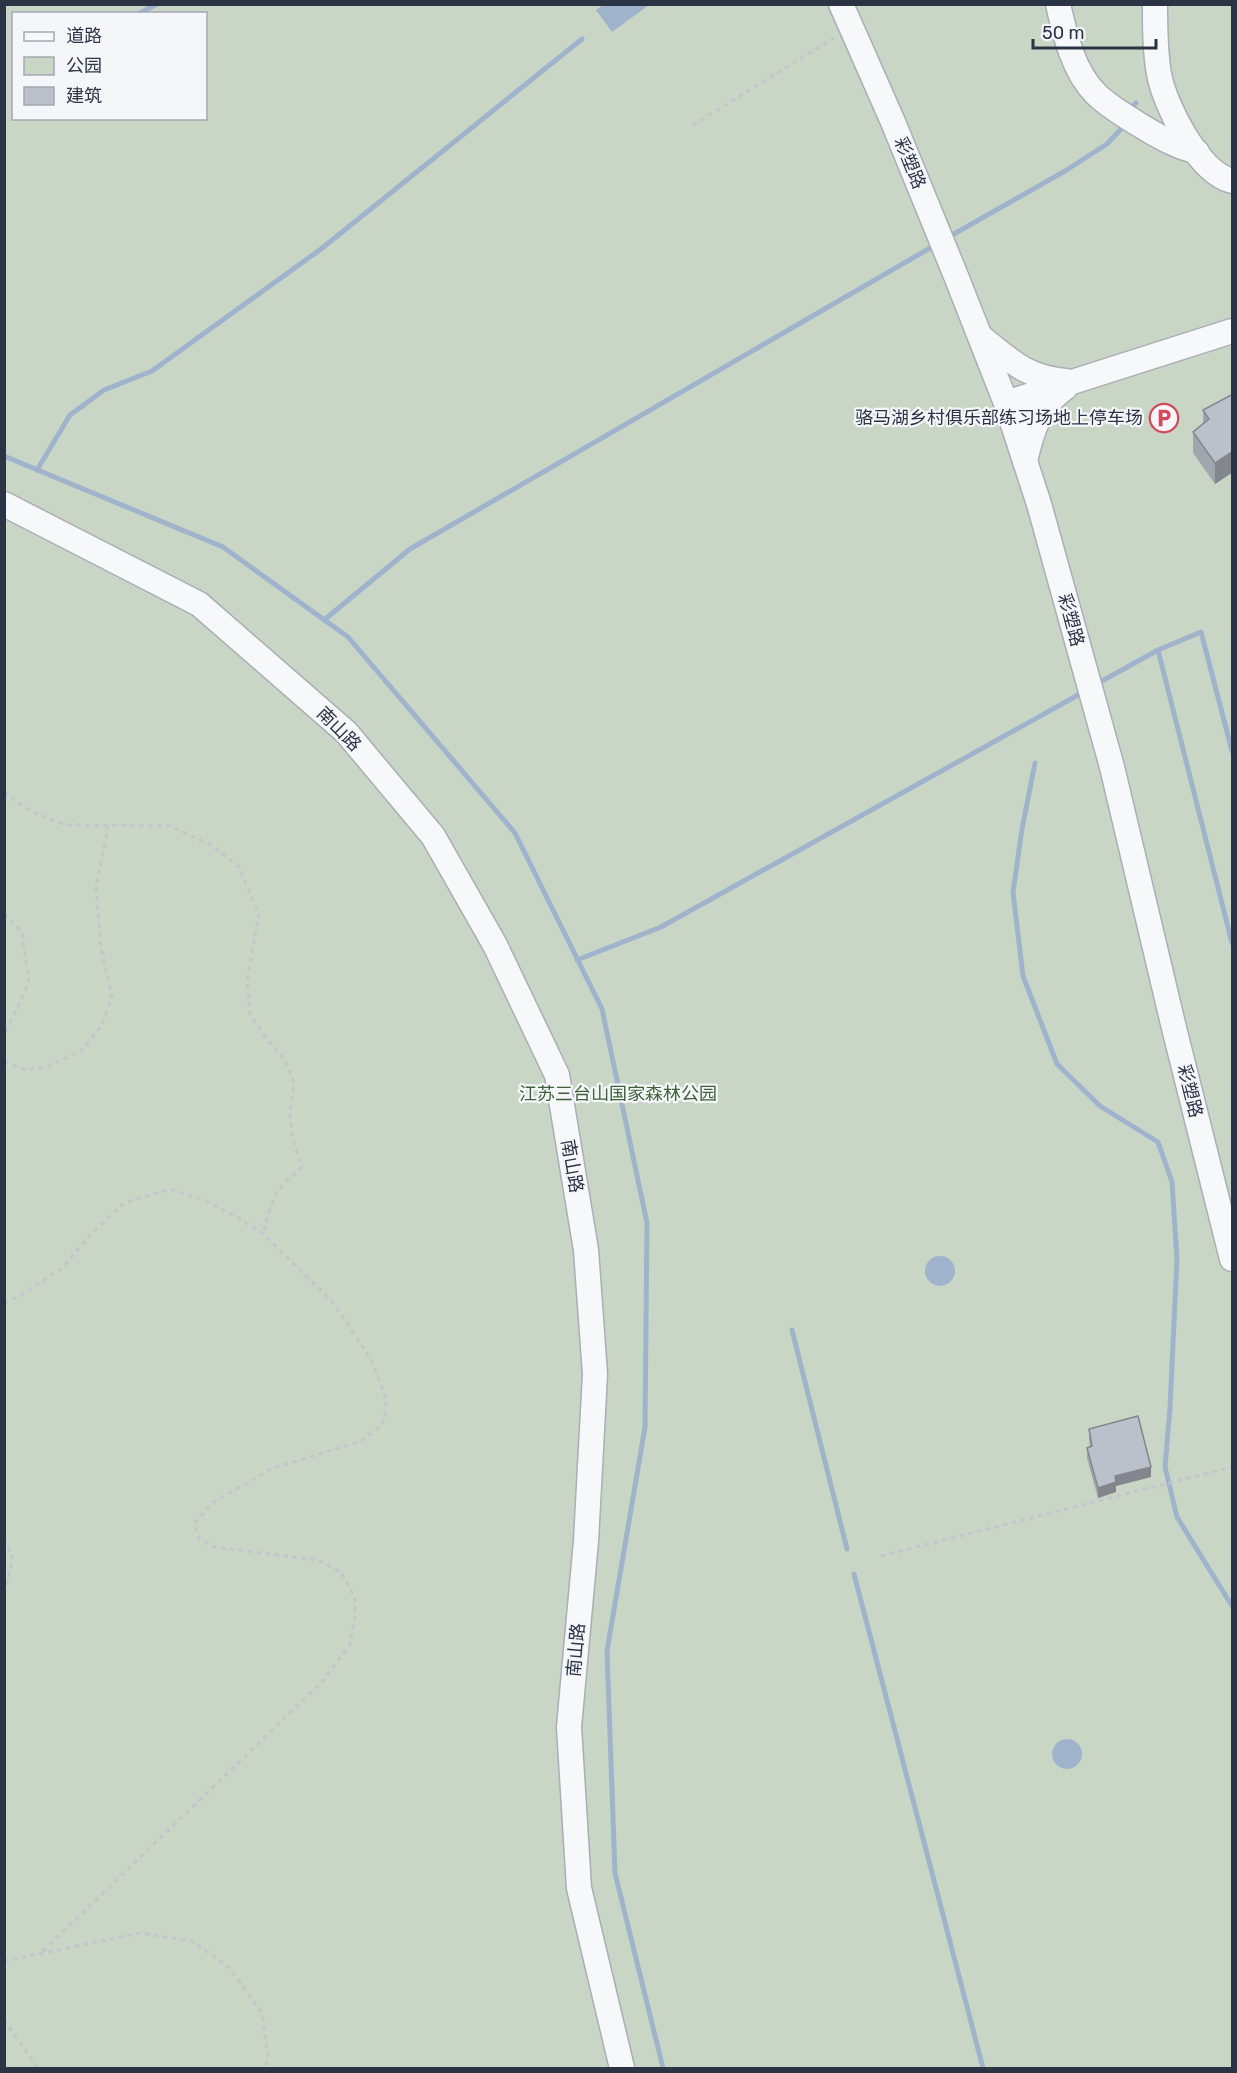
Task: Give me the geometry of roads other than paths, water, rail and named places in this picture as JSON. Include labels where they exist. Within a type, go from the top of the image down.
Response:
[{"type":"street","name":"彩塑路","points":[[841,4],[893,122],[980,336],[1006,403],[1039,504],[1112,767],[1174,1028],[1233,1259]]},
{"type":"street","points":[[1058,4],[1073,57],[1096,94],[1174,146],[1197,152]]},
{"type":"street","points":[[1155,4],[1156,55],[1160,77],[1171,109],[1202,159],[1218,174],[1233,181]]},
{"type":"street","points":[[1006,403],[1233,331]]},
{"type":"street","points":[[980,336],[1019,368],[1032,375],[1049,380],[1074,381]]},
{"type":"street","points":[[1025,461],[1032,432],[1045,405],[1074,381]]},
{"type":"street","name":"南山路","points":[[4,504],[199,604],[346,732],[433,836],[495,945],[557,1075],[586,1250],[595,1374],[586,1540],[569,1727],[578,1877],[622,2068]]},
{"type":"water","points":[[603,5],[649,5],[612,32],[596,10]]},
{"type":"water","points":[[940,1256],[951,1260],[955,1271],[951,1282],[940,1286],[929,1282],[925,1271],[929,1260]]},
{"type":"water","points":[[1067,1739],[1078,1743],[1082,1754],[1078,1765],[1067,1769],[1056,1765],[1052,1754],[1056,1743]]},
{"type":"waterway","points":[[142,12],[157,4]]},
{"type":"waterway","points":[[37,470],[70,415],[104,390],[152,371],[321,249],[582,39]]},
{"type":"waterway","points":[[954,234],[1065,171],[1107,144],[1122,128]]},
{"type":"waterway","points":[[324,620],[410,549],[930,248]]},
{"type":"waterway","points":[[4,456],[223,547],[348,637],[515,833],[602,1009],[647,1223],[645,1427],[607,1651],[615,1873],[663,2068]]},
{"type":"waterway","points":[[1232,751],[1201,632],[1158,650],[1232,943]]},
{"type":"waterway","points":[[1102,681],[1158,650]]},
{"type":"waterway","points":[[577,960],[661,927],[1078,695]]},
{"type":"waterway","points":[[1035,763],[1013,892],[1023,976],[1057,1064],[1100,1106],[1158,1142],[1172,1182],[1177,1259],[1165,1467],[1177,1517],[1232,1606]]},
{"type":"waterway","points":[[792,1330],[847,1549]]},
{"type":"waterway","points":[[854,1574],[983,2068]]},
{"type":"place","name":"骆马湖乡村俱乐部练习场地上停车场","points":[[1164,418]]},
{"type":"park label","name":"江苏三台山国家森林公园","points":[[618,1094]]}]
